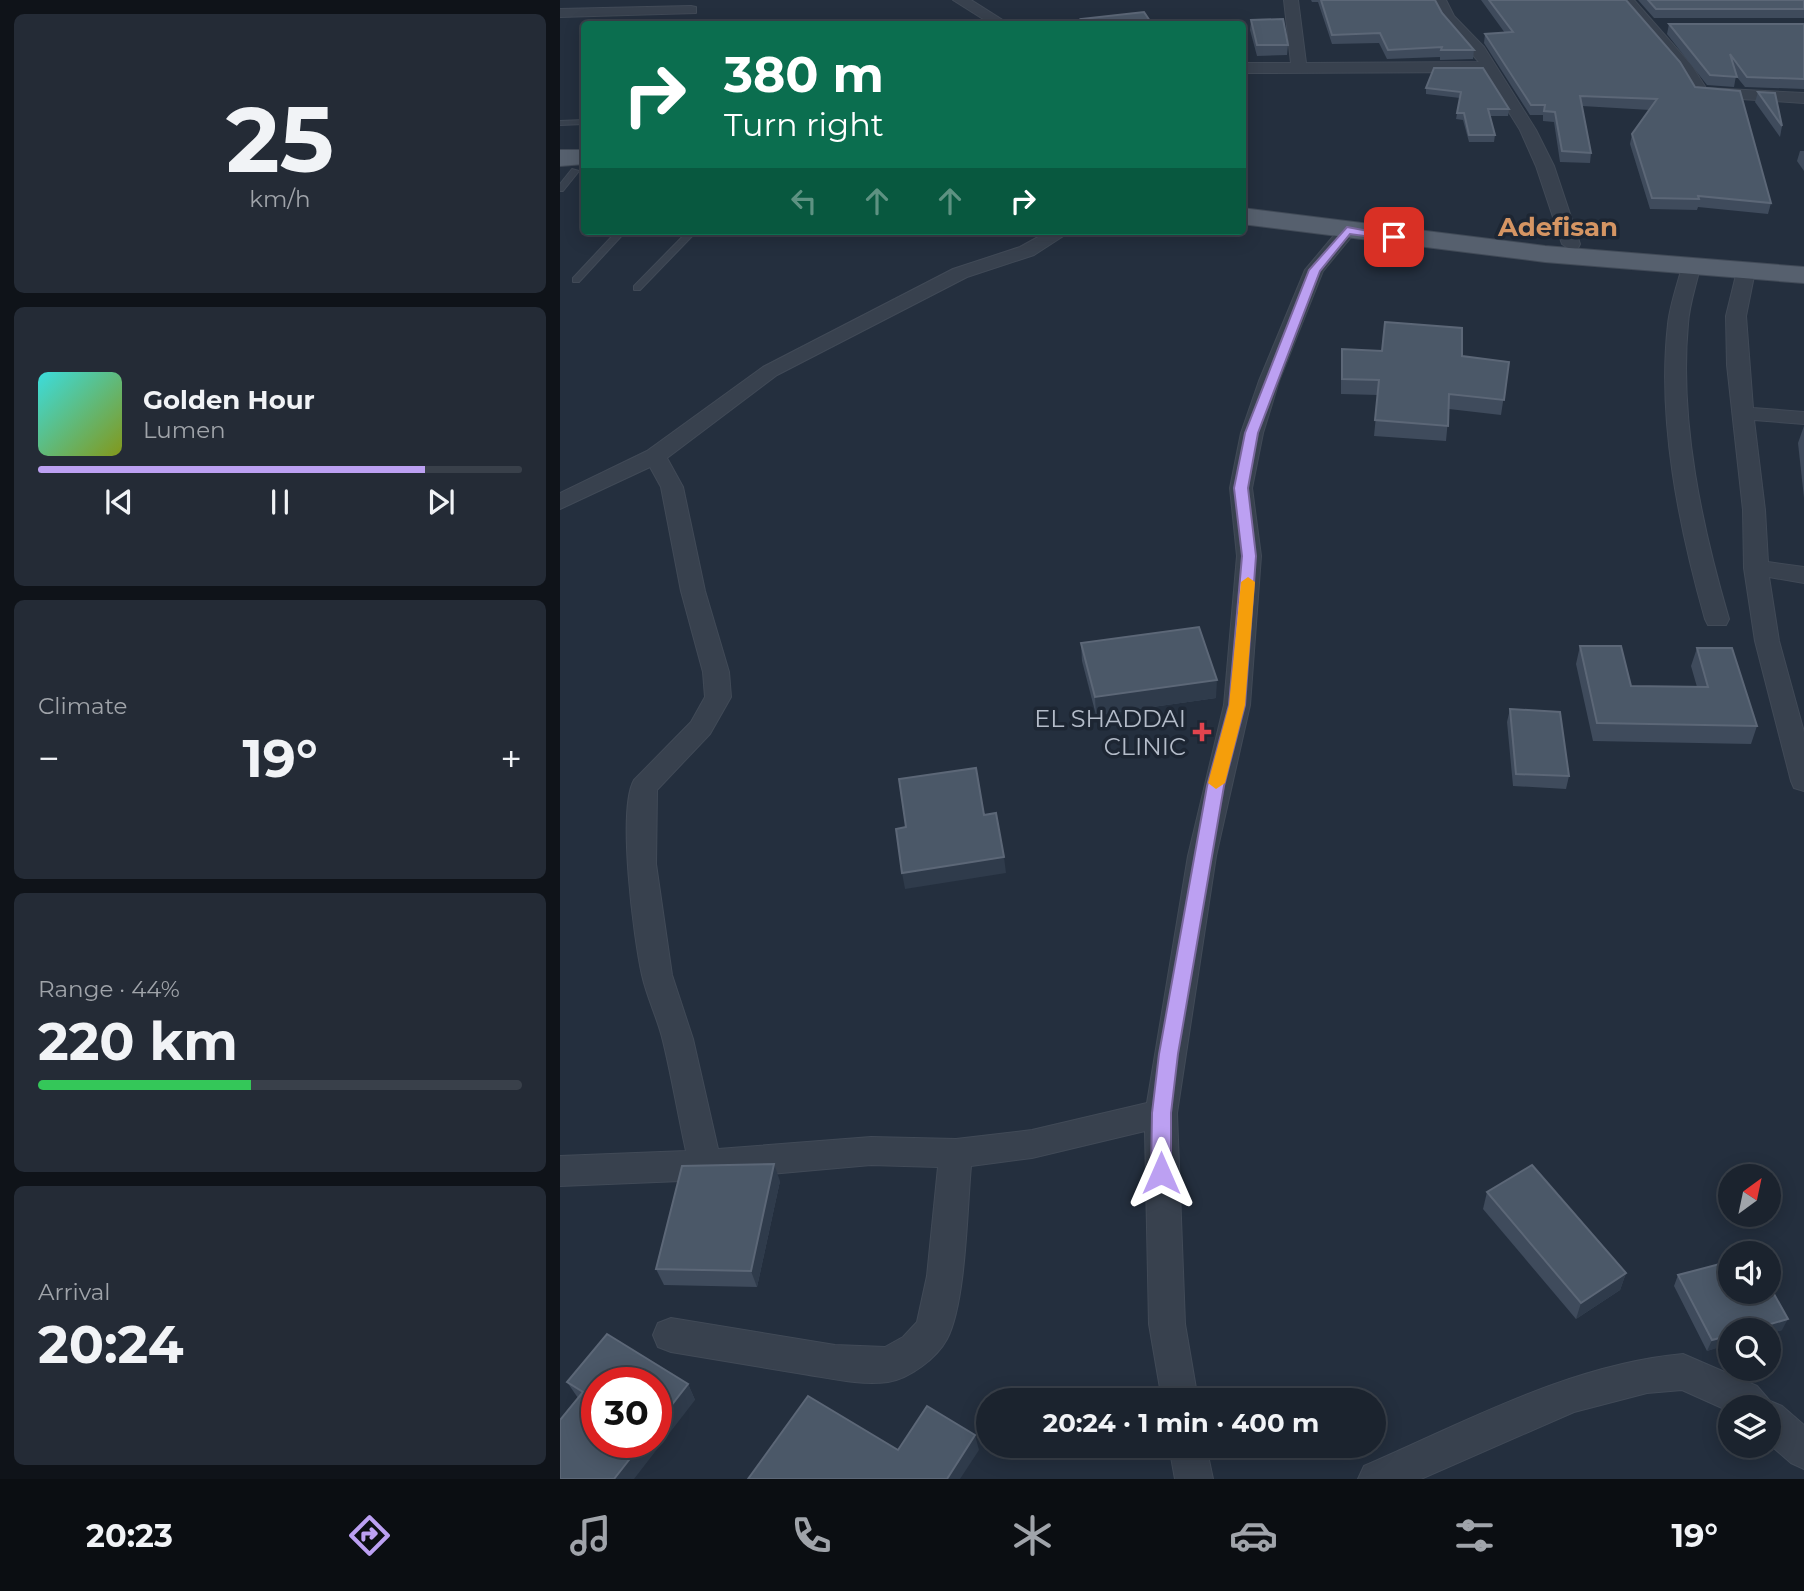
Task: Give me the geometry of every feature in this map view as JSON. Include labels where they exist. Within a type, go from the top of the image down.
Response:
[{"type":"main road","points":[[1246,203],[1570,244],[1804,258]]},
{"type":"main road","points":[[1246,217],[1347,231],[1691,268],[1804,275]]},
{"type":"street","points":[[960,0],[996,21]]},
{"type":"street","points":[[1292,0],[1299,67]]},
{"type":"street","points":[[1439,0],[1448,18],[1479,50],[1486,67],[1528,130],[1545,166],[1570,244]]},
{"type":"street","points":[[1626,0],[1650,26],[1701,93],[1804,98]]},
{"type":"street","points":[[560,13],[690,11]]},
{"type":"street","points":[[1650,26],[1675,26]]},
{"type":"street","points":[[1246,68],[1486,67]]},
{"type":"street","points":[[1178,1388],[1167,1324],[1161,1113],[1202,856],[1216,786],[1237,705],[1249,556],[1241,488],[1252,433],[1314,270],[1347,231]]},
{"type":"street","points":[[560,502],[655,456],[770,371],[960,273],[1027,251],[1055,235]]},
{"type":"street","points":[[1691,268],[1678,322],[1675,388],[1695,542],[1717,619]]},
{"type":"street","points":[[1746,271],[1735,316],[1741,413],[1754,510],[1756,568],[1767,641],[1804,781]]},
{"type":"street","points":[[1741,413],[1804,418]]},
{"type":"street","points":[[655,456],[672,487],[698,615],[716,672],[718,697],[701,728],[644,787],[642,824],[642,864],[657,975],[678,1039],[705,1165]]},
{"type":"street","points":[[1756,568],[1804,575]]},
{"type":"street","points":[[560,1171],[705,1165],[871,1151],[956,1153],[1032,1144],[1161,1113]]},
{"type":"street","points":[[671,1335],[835,1362],[888,1365],[916,1349],[933,1330],[944,1276],[956,1153]]},
{"type":"street","points":[[1377,1479],[1572,1395],[1647,1375],[1683,1372],[1735,1395]]},
{"type":"street","points":[[1781,1430],[1804,1450]]},
{"type":"street","points":[[1190,1458],[1194,1479]]},
{"type":"lane","points":[[560,123],[581,122]]},
{"type":"lane","points":[[576,280],[618,235]]},
{"type":"lane","points":[[637,288],[689,235]]},
{"type":"building","points":[[1321,0],[1435,0],[1442,13],[1474,50],[1441,50],[1442,47],[1388,50],[1380,33],[1332,35]]},
{"type":"building","points":[[1489,0],[1626,0],[1680,62],[1695,87],[1740,91],[1771,203],[1698,196],[1699,199],[1652,198],[1632,134],[1657,99],[1580,96],[1591,153],[1562,151],[1555,112],[1544,111],[1545,105],[1531,105],[1485,34],[1513,32]]},
{"type":"building","points":[[1648,0],[1804,0],[1804,9],[1656,9]]},
{"type":"building","points":[[1144,12],[1150,21],[1083,21],[1081,19]]},
{"type":"building","points":[[1283,19],[1288,45],[1257,45],[1251,20]]},
{"type":"building","points":[[1669,24],[1804,24],[1804,79],[1747,77],[1730,54],[1737,77],[1710,75]]},
{"type":"building","points":[[1434,68],[1483,68],[1509,109],[1488,109],[1495,135],[1469,135],[1464,113],[1457,113],[1461,92],[1426,88]]},
{"type":"building","points":[[1758,92],[1775,93],[1782,126]]},
{"type":"building","points":[[1385,322],[1462,328],[1462,356],[1509,362],[1504,400],[1449,394],[1448,426],[1375,420],[1379,380],[1342,379],[1342,349],[1382,351]]},
{"type":"building","points":[[1199,627],[1217,680],[1095,697],[1081,643]]},
{"type":"building","points":[[1580,646],[1621,646],[1631,686],[1708,687],[1697,648],[1732,648],[1757,726],[1597,723]]},
{"type":"building","points":[[1510,709],[1560,712],[1569,776],[1516,774]]},
{"type":"building","points":[[976,768],[984,815],[996,813],[1004,857],[902,873],[896,829],[906,827],[899,779]]},
{"type":"building","points":[[774,1164],[751,1271],[656,1269],[682,1166]]},
{"type":"building","points":[[1532,1165],[1626,1273],[1581,1303],[1487,1192]]},
{"type":"building","points":[[1718,1264],[1718,1304],[1780,1304],[1788,1319],[1781,1321],[1781,1318],[1718,1318],[1718,1338],[1712,1340],[1678,1275]]},
{"type":"building","points":[[607,1334],[660,1367],[581,1367],[581,1391],[567,1382]]},
{"type":"building","points":[[672,1374],[688,1384],[672,1404]]},
{"type":"building","points":[[581,1394],[581,1458],[630,1458],[614,1479],[560,1479],[560,1420]]},
{"type":"building","points":[[808,1396],[898,1450],[927,1406],[975,1435],[947,1479],[748,1479]]},
{"type":"slow traffic","points":[[1216,783],[1237,705],[1248,582]]},
{"type":"place","name":"EL SHADDAI CLINIC","points":[[1202,732]]},
{"type":"district","name":"Adefisan","points":[[1558,227]]},
{"type":"route","points":[[1161,1173],[1161,1113],[1169,1054],[1202,856],[1216,786],[1237,705],[1249,556],[1241,488],[1252,433],[1269,381],[1294,325],[1314,270],[1347,231],[1394,237]]}]
